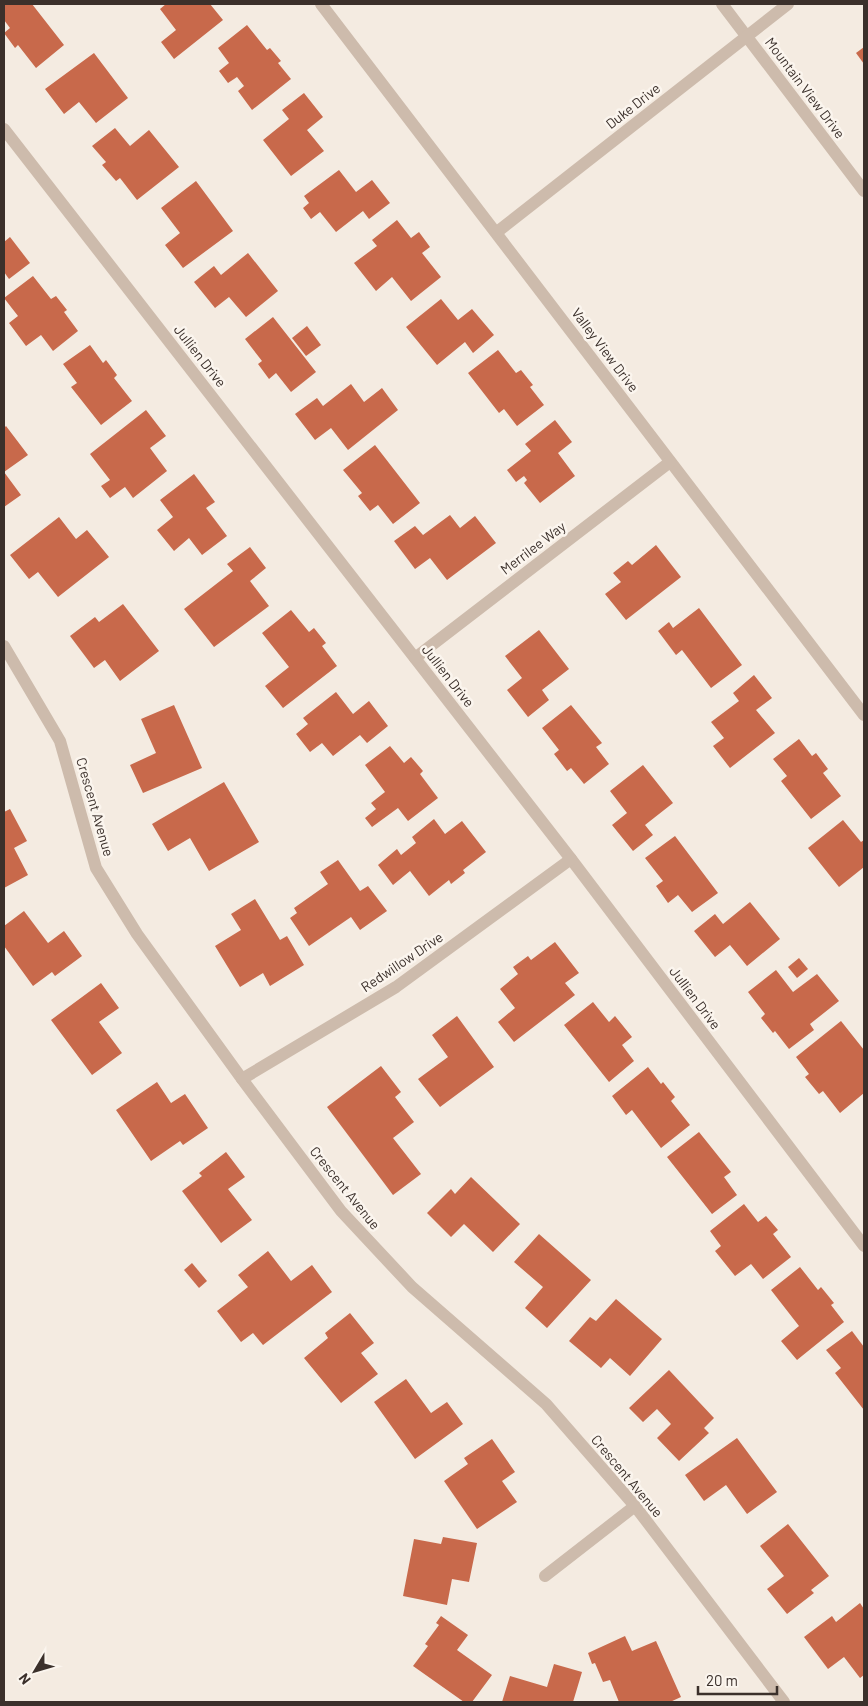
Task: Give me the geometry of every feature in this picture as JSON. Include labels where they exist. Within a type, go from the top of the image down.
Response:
[{"type":"street","name":"Valley View Drive","points":[[321,4],[864,715]]},
{"type":"street","name":"Mountain View Drive","points":[[722,4],[864,191]]},
{"type":"street","name":"Duke Drive","points":[[497,232],[788,4]]},
{"type":"street","name":"Jullien Drive","points":[[4,129],[571,858],[864,1246]]},
{"type":"street","name":"Merrilee Way","points":[[415,658],[670,462]]},
{"type":"street","name":"Crescent Avenue","points":[[4,646],[60,741],[96,868],[137,934],[242,1079],[341,1211],[412,1287],[546,1404],[634,1506],[784,1702]]},
{"type":"street","name":"Redwillow Drive","points":[[242,1079],[396,987],[571,858]]},
{"type":"street","points":[[545,1576],[634,1506]]},
{"type":"building","points":[[5,4],[32,4],[64,45],[36,68],[18,45],[15,48],[4,33],[10,28],[4,20]]},
{"type":"building","points":[[166,4],[210,4],[223,20],[174,59],[161,42],[176,30],[160,9]]},
{"type":"building","points":[[247,25],[267,50],[270,48],[281,61],[278,63],[291,79],[252,110],[238,91],[244,86],[237,77],[228,83],[219,71],[229,63],[218,48]]},
{"type":"building","points":[[864,47],[864,64],[856,53]]},
{"type":"building","points":[[94,53],[128,98],[96,123],[79,102],[64,114],[45,89]]},
{"type":"building","points":[[304,93],[323,117],[307,130],[324,151],[291,176],[263,140],[289,119],[282,110]]},
{"type":"building","points":[[115,128],[130,146],[149,130],[179,167],[137,200],[120,178],[116,181],[102,165],[106,162],[92,146]]},
{"type":"building","points":[[339,170],[356,192],[372,180],[390,203],[369,219],[363,211],[336,232],[320,212],[311,219],[303,208],[309,203],[304,196]]},
{"type":"building","points":[[196,181],[233,231],[183,268],[165,245],[180,233],[161,208]]},
{"type":"building","points":[[397,220],[411,238],[419,232],[430,247],[422,253],[441,277],[411,301],[392,277],[376,291],[354,263],[377,246],[372,240]]},
{"type":"building","points":[[10,237],[30,263],[9,279],[4,272],[4,242]]},
{"type":"building","points":[[248,253],[278,291],[246,317],[229,297],[215,308],[194,282],[214,266],[221,275]]},
{"type":"building","points":[[33,276],[51,299],[56,296],[67,310],[64,312],[78,331],[53,351],[41,335],[26,346],[9,323],[18,316],[4,298]]},
{"type":"building","points":[[441,299],[458,320],[472,309],[494,335],[473,353],[465,342],[437,365],[406,327]]},
{"type":"building","points":[[273,317],[316,372],[291,392],[276,373],[269,379],[258,364],[262,361],[245,339]]},
{"type":"building","points":[[307,326],[321,345],[306,356],[292,338]]},
{"type":"building","points":[[90,345],[103,363],[106,360],[117,375],[114,378],[132,401],[101,425],[71,387],[77,383],[63,364]]},
{"type":"building","points":[[498,350],[516,373],[521,370],[533,385],[530,387],[544,405],[517,426],[504,409],[499,413],[468,373]]},
{"type":"building","points":[[351,384],[364,402],[382,388],[398,410],[348,450],[331,428],[315,440],[295,414],[317,398],[323,406]]},
{"type":"building","points":[[146,410],[166,436],[150,448],[167,471],[133,498],[125,487],[110,498],[101,486],[110,480],[90,454]]},
{"type":"building","points":[[555,420],[572,442],[558,453],[575,476],[540,503],[524,483],[527,480],[524,476],[516,482],[507,470],[531,451],[525,444]]},
{"type":"building","points":[[6,426],[28,455],[4,472],[4,428]]},
{"type":"building","points":[[375,445],[420,503],[393,524],[378,505],[370,511],[358,496],[362,493],[343,470]]},
{"type":"building","points":[[4,472],[21,495],[4,507]]},
{"type":"building","points":[[194,474],[215,502],[206,508],[227,536],[202,555],[189,538],[174,551],[157,530],[173,517],[160,500]]},
{"type":"building","points":[[450,515],[460,528],[475,516],[496,543],[447,580],[430,558],[415,569],[394,541],[415,526],[423,535]]},
{"type":"building","points":[[59,517],[76,539],[87,530],[109,557],[58,597],[38,572],[29,579],[10,555]]},
{"type":"building","points":[[656,545],[681,577],[626,620],[605,594],[621,582],[613,573],[628,561],[632,565]]},
{"type":"building","points":[[250,547],[266,568],[250,581],[269,606],[214,647],[184,609],[233,571],[227,564]]},
{"type":"building","points":[[123,604],[159,651],[120,681],[105,660],[94,668],[70,636],[95,617],[99,622]]},
{"type":"building","points":[[699,608],[742,665],[711,688],[682,650],[676,655],[658,631],[669,622],[673,628]]},
{"type":"building","points":[[291,610],[309,632],[314,628],[326,643],[322,646],[337,666],[283,708],[265,686],[289,667],[262,633]]},
{"type":"building","points":[[539,630],[569,669],[542,690],[549,700],[528,717],[507,690],[522,678],[505,656]]},
{"type":"building","points":[[754,675],[772,698],[756,710],[775,733],[730,768],[713,746],[724,738],[711,722],[739,701],[733,693]]},
{"type":"building","points":[[336,692],[353,714],[369,701],[388,726],[367,743],[360,735],[333,756],[322,743],[310,752],[296,734],[308,724],[303,718]]},
{"type":"building","points":[[174,705],[202,768],[143,793],[130,765],[156,753],[141,719]]},
{"type":"building","points":[[571,705],[602,743],[596,747],[609,764],[584,784],[571,768],[567,771],[554,754],[559,750],[542,728]]},
{"type":"building","points":[[799,739],[812,756],[816,753],[828,769],[823,773],[841,796],[811,819],[781,781],[787,776],[773,759]]},
{"type":"building","points":[[390,746],[404,763],[411,757],[423,771],[420,774],[438,798],[408,821],[398,808],[372,827],[365,818],[376,809],[371,803],[385,792],[365,765]]},
{"type":"building","points":[[643,765],[673,803],[645,825],[653,835],[633,851],[612,825],[627,813],[610,791]]},
{"type":"building","points":[[224,782],[259,842],[209,871],[190,838],[168,851],[152,824]]},
{"type":"building","points":[[10,809],[27,841],[14,848],[28,875],[4,888],[4,812]]},
{"type":"building","points":[[434,819],[445,834],[462,821],[486,852],[463,870],[465,873],[451,884],[449,880],[429,896],[410,871],[393,885],[378,865],[397,849],[401,855],[416,843],[412,837]]},
{"type":"building","points":[[843,820],[861,842],[864,840],[864,867],[839,887],[808,848]]},
{"type":"building","points":[[675,836],[718,893],[692,912],[678,895],[668,903],[656,886],[663,881],[645,858]]},
{"type":"building","points":[[338,860],[360,891],[368,886],[387,911],[360,930],[351,917],[309,946],[290,918],[297,913],[294,908],[328,884],[320,872]]},
{"type":"building","points":[[255,899],[280,940],[287,936],[304,965],[270,986],[263,973],[240,987],[215,946],[241,930],[231,914]]},
{"type":"building","points":[[750,902],[780,939],[747,966],[730,945],[715,957],[694,931],[715,914],[723,924]]},
{"type":"building","points":[[24,911],[48,943],[64,931],[82,956],[55,976],[52,972],[33,986],[4,946],[4,926]]},
{"type":"building","points":[[555,942],[579,973],[565,983],[575,995],[514,1042],[498,1022],[515,1008],[500,989],[518,974],[513,967],[528,956],[531,960]]},
{"type":"building","points":[[799,958],[808,969],[797,978],[788,967]]},
{"type":"building","points":[[776,970],[793,992],[817,974],[839,1001],[810,1024],[814,1030],[789,1049],[775,1031],[773,1033],[761,1018],[765,1014],[748,992]]},
{"type":"building","points":[[101,983],[119,1008],[99,1022],[122,1053],[92,1075],[51,1020]]},
{"type":"building","points":[[593,1002],[609,1022],[615,1016],[632,1037],[622,1045],[634,1061],[609,1082],[564,1025]]},
{"type":"building","points":[[457,1016],[494,1067],[440,1107],[418,1079],[448,1057],[432,1035]]},
{"type":"building","points":[[841,1021],[864,1050],[864,1093],[840,1113],[823,1091],[819,1094],[805,1077],[809,1074],[796,1057]]},
{"type":"building","points":[[381,1066],[401,1092],[395,1097],[414,1122],[393,1138],[421,1174],[393,1195],[327,1107]]},
{"type":"building","points":[[648,1067],[661,1084],[663,1082],[675,1097],[671,1101],[690,1125],[661,1148],[632,1110],[626,1115],[612,1096]]},
{"type":"building","points":[[157,1082],[171,1103],[185,1094],[208,1128],[183,1145],[180,1141],[151,1161],[116,1110]]},
{"type":"building","points":[[699,1132],[731,1172],[724,1177],[737,1195],[712,1214],[667,1157]]},
{"type":"building","points":[[226,1152],[245,1177],[228,1189],[252,1220],[221,1243],[182,1191],[202,1176],[199,1173]]},
{"type":"building","points":[[471,1177],[520,1224],[493,1252],[464,1224],[451,1237],[427,1213],[451,1189],[455,1194]]},
{"type":"building","points":[[744,1204],[758,1222],[766,1216],[778,1230],[773,1234],[791,1257],[763,1279],[751,1264],[735,1276],[715,1251],[721,1246],[710,1231]]},
{"type":"building","points":[[539,1234],[591,1280],[547,1328],[525,1308],[543,1287],[514,1262]]},
{"type":"building","points":[[268,1251],[291,1281],[312,1265],[332,1292],[263,1345],[253,1333],[241,1342],[217,1311],[248,1287],[238,1275]]},
{"type":"building","points":[[192,1263],[207,1281],[199,1288],[184,1270]]},
{"type":"building","points":[[800,1267],[818,1290],[821,1287],[834,1303],[831,1305],[844,1322],[797,1360],[781,1341],[799,1326],[771,1290]]},
{"type":"building","points":[[616,1299],[662,1339],[630,1376],[610,1358],[601,1368],[569,1341],[590,1317],[596,1321]]},
{"type":"building","points":[[350,1313],[374,1343],[361,1353],[378,1374],[341,1403],[304,1358],[328,1338],[325,1333]]},
{"type":"building","points":[[852,1331],[864,1347],[864,1410],[835,1373],[841,1368],[826,1350]]},
{"type":"building","points":[[669,1370],[714,1418],[704,1428],[709,1433],[679,1461],[657,1438],[671,1424],[657,1409],[643,1422],[629,1408]]},
{"type":"building","points":[[406,1379],[431,1413],[447,1402],[463,1424],[415,1459],[374,1402]]},
{"type":"building","points":[[737,1438],[777,1492],[747,1514],[726,1485],[704,1501],[685,1475]]},
{"type":"building","points":[[492,1439],[515,1472],[502,1481],[517,1502],[477,1529],[444,1481],[468,1464],[464,1458]]},
{"type":"building","points":[[788,1524],[829,1576],[811,1590],[814,1593],[787,1614],[767,1589],[784,1576],[760,1546]]},
{"type":"building","points":[[443,1537],[477,1543],[469,1582],[452,1579],[447,1605],[403,1596],[414,1539],[441,1544]]},
{"type":"building","points":[[860,1603],[864,1609],[864,1675],[860,1678],[844,1657],[828,1669],[804,1637],[832,1616],[836,1622]]},
{"type":"building","points":[[441,1616],[468,1635],[457,1650],[492,1675],[472,1702],[464,1702],[413,1666],[428,1646],[425,1644],[439,1625],[436,1623]]},
{"type":"building","points":[[625,1636],[632,1651],[656,1641],[681,1697],[670,1702],[619,1702],[610,1680],[603,1682],[595,1663],[592,1664],[588,1653]]},
{"type":"building","points":[[554,1664],[582,1672],[573,1702],[502,1702],[510,1676],[547,1687]]}]
